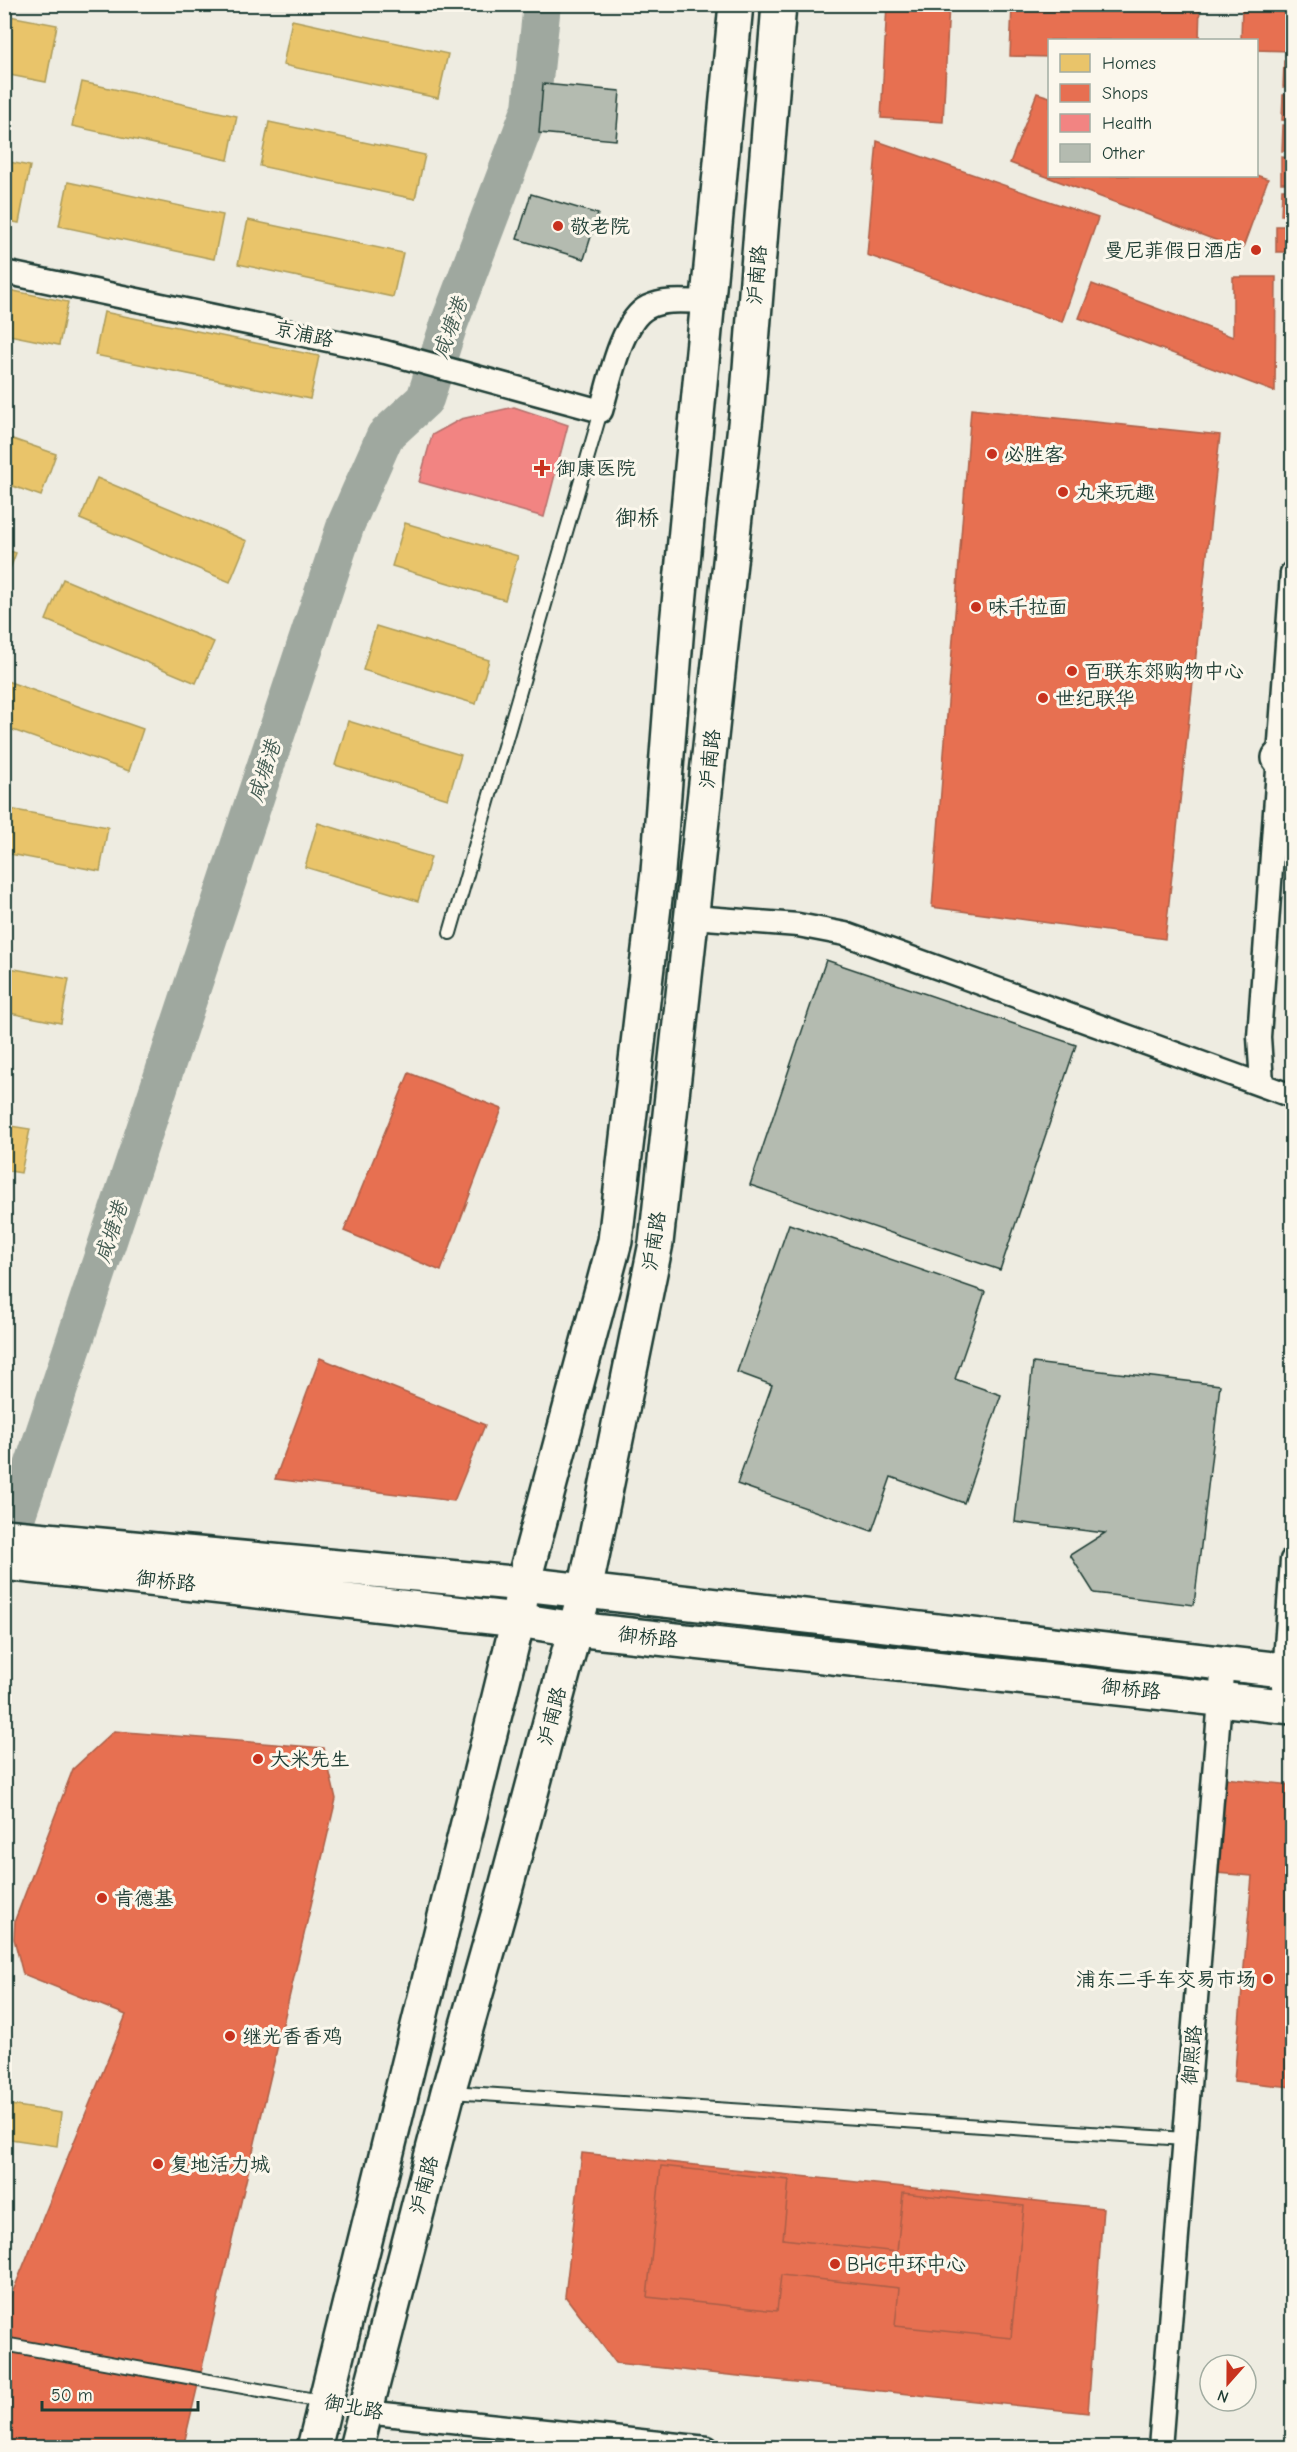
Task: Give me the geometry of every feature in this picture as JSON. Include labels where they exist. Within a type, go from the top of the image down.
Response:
[{"type":"main road","name":"沪南路","points":[[314,2448],[518,1620],[523,1584],[615,1241],[658,872],[677,625],[736,4]]},
{"type":"main road","name":"沪南路","points":[[356,2448],[448,2092],[506,1887],[585,1591],[656,1243],[747,406],[779,4]]},
{"type":"main road","name":"御桥路","points":[[4,1536],[90,1559],[574,1629],[1287,1706]]},
{"type":"main road","name":"御桥路","points":[[4,1563],[90,1559],[523,1584],[1288,1671]]},
{"type":"street","name":"京浦路","points":[[4,272],[385,352],[601,411]]},
{"type":"street","points":[[601,411],[625,335],[636,317],[648,307],[665,302],[709,303]]},
{"type":"street","points":[[1262,1083],[1259,1037],[1286,758],[1293,573]]},
{"type":"street","points":[[693,917],[798,925],[844,934],[1293,1096]]},
{"type":"street","points":[[1287,1706],[1293,1560]]},
{"type":"street","name":"御熙路","points":[[1160,2448],[1223,1662]]},
{"type":"street","name":"御北路","points":[[365,2412],[621,2444],[707,2448]]},
{"type":"lane","points":[[450,933],[601,411]]},
{"type":"lane","points":[[448,2092],[1185,2139]]},
{"type":"lane","name":"御北路","points":[[4,2344],[326,2402],[365,2412]]},
{"type":"building: Homes","points":[[4,15],[57,25],[46,82],[4,74]]},
{"type":"building: Homes","points":[[292,20],[448,54],[438,98],[283,65]]},
{"type":"building: Homes","points":[[82,82],[237,116],[228,160],[72,126]]},
{"type":"building: Homes","points":[[269,122],[425,155],[415,199],[260,166]]},
{"type":"building: Homes","points":[[4,161],[30,166],[19,223],[4,220]]},
{"type":"building: Homes","points":[[68,182],[223,215],[214,259],[59,226]]},
{"type":"building: Homes","points":[[248,220],[403,253],[393,297],[238,264]]},
{"type":"building: Homes","points":[[4,289],[68,302],[59,345],[4,334]]},
{"type":"building: Homes","points":[[104,312],[319,356],[310,399],[95,355]]},
{"type":"building: Homes","points":[[4,436],[56,454],[41,496],[4,483]]},
{"type":"building: Homes","points":[[97,478],[247,541],[230,582],[80,519]]},
{"type":"building: Homes","points":[[405,523],[518,556],[505,600],[392,566]]},
{"type":"building: Homes","points":[[4,549],[16,553],[4,585]]},
{"type":"building: Homes","points":[[63,579],[214,642],[196,683],[46,620]]},
{"type":"building: Homes","points":[[376,626],[489,660],[476,704],[363,670]]},
{"type":"building: Homes","points":[[4,680],[143,729],[129,771],[4,727]]},
{"type":"building: Homes","points":[[348,721],[461,755],[448,799],[335,765]]},
{"type":"building: Homes","points":[[4,808],[108,827],[100,871],[4,853]]},
{"type":"building: Homes","points":[[318,823],[431,857],[418,901],[305,867]]},
{"type":"building: Homes","points":[[4,967],[69,979],[61,1023],[4,1012]]},
{"type":"building: Homes","points":[[4,1125],[30,1129],[21,1173],[4,1170]]},
{"type":"building: Homes","points":[[4,2104],[61,2113],[57,2146],[4,2138]]},
{"type":"building: Shops","points":[[887,4],[949,4],[943,122],[881,118]]},
{"type":"building: Shops","points":[[1012,4],[1200,4],[1199,39],[1048,39],[1048,57],[1010,56]]},
{"type":"building: Shops","points":[[1242,4],[1292,4],[1292,51],[1258,50],[1258,39],[1241,39]]},
{"type":"building: Shops","points":[[1284,61],[1292,62],[1292,88],[1283,87]]},
{"type":"building: Shops","points":[[1037,93],[1048,96],[1048,177],[1258,176],[1268,179],[1242,250],[1010,163]]},
{"type":"building: Shops","points":[[1283,95],[1292,95],[1292,121],[1282,120]]},
{"type":"building: Shops","points":[[1283,125],[1292,126],[1292,151],[1282,151]]},
{"type":"building: Shops","points":[[877,141],[1098,218],[1062,322],[867,255]]},
{"type":"building: Shops","points":[[1281,157],[1292,158],[1292,183],[1281,183]]},
{"type":"building: Shops","points":[[1282,189],[1292,189],[1292,215],[1281,215]]},
{"type":"building: Shops","points":[[1276,226],[1292,226],[1292,252],[1276,252]]},
{"type":"building: Shops","points":[[1233,277],[1276,277],[1275,392],[1079,318],[1092,284],[1233,337]]},
{"type":"building: Shops","points":[[1292,357],[1292,379],[1289,379]]},
{"type":"building: Shops","name":"百联东郊购物中心","points":[[971,409],[1220,435],[1165,939],[932,907]]},
{"type":"building: Shops","points":[[409,1073],[502,1109],[441,1271],[344,1231]]},
{"type":"building: Shops","points":[[320,1358],[485,1425],[454,1501],[275,1479]]},
{"type":"building: Shops","name":"复地活力城","points":[[114,1731],[324,1748],[336,1799],[183,2448],[4,2448],[4,2313],[126,2015],[23,1974],[14,1939],[15,1920],[73,1769]]},
{"type":"building: Shops","name":"浦东二手车交易市场","points":[[1224,1778],[1292,1785],[1292,2087],[1234,2081],[1252,1876],[1216,1873]]},
{"type":"building: Shops","points":[[582,2153],[1103,2208],[1088,2413],[616,2363],[565,2296]]},
{"type":"building: Shops","name":"BHC中环中心","points":[[661,2166],[789,2180],[783,2239],[897,2252],[903,2193],[1024,2206],[1011,2338],[895,2326],[899,2288],[781,2275],[777,2311],[647,2297]]},
{"type":"building: Health","name":"御康医院","points":[[514,407],[568,425],[544,517],[419,482],[432,435],[461,419]]},
{"type":"building: Other","points":[[543,84],[620,91],[616,140],[539,133]]},
{"type":"building: Other","name":"敬老院","points":[[531,194],[598,214],[584,259],[517,239]]},
{"type":"building: Other","points":[[826,960],[1076,1045],[1000,1270],[750,1185]]},
{"type":"building: Other","points":[[789,1224],[985,1292],[955,1379],[1001,1395],[964,1503],[891,1477],[872,1531],[737,1484],[772,1385],[737,1372]]},
{"type":"building: Other","points":[[1033,1363],[1220,1385],[1194,1605],[1094,1593],[1070,1555],[1105,1533],[1015,1522]]},
{"type":"waterway","name":"咸塘港","points":[[4,1554],[346,524],[385,436],[425,399],[449,324],[531,108],[542,4]]},
{"type":"place","name":"敬老院","points":[[558,226]]},
{"type":"place","name":"曼尼菲假日酒店","points":[[1256,250]]},
{"type":"place","name":"必胜客","points":[[992,454]]},
{"type":"place","name":"御康医院","points":[[542,468]]},
{"type":"place","name":"丸来玩趣","points":[[1063,492]]},
{"type":"place","name":"味千拉面","points":[[976,607]]},
{"type":"place","name":"百联东郊购物中心","points":[[1072,671]]},
{"type":"place","name":"世纪联华","points":[[1043,698]]},
{"type":"place","name":"大米先生","points":[[258,1759]]},
{"type":"place","name":"肯德基","points":[[102,1898]]},
{"type":"place","name":"浦东二手车交易市场","points":[[1268,1979]]},
{"type":"place","name":"继光香香鸡","points":[[230,2036]]},
{"type":"place","name":"复地活力城","points":[[158,2164]]},
{"type":"place","name":"BHC中环中心","points":[[835,2264]]},
{"type":"district","name":"御桥","points":[[637,518]]}]
